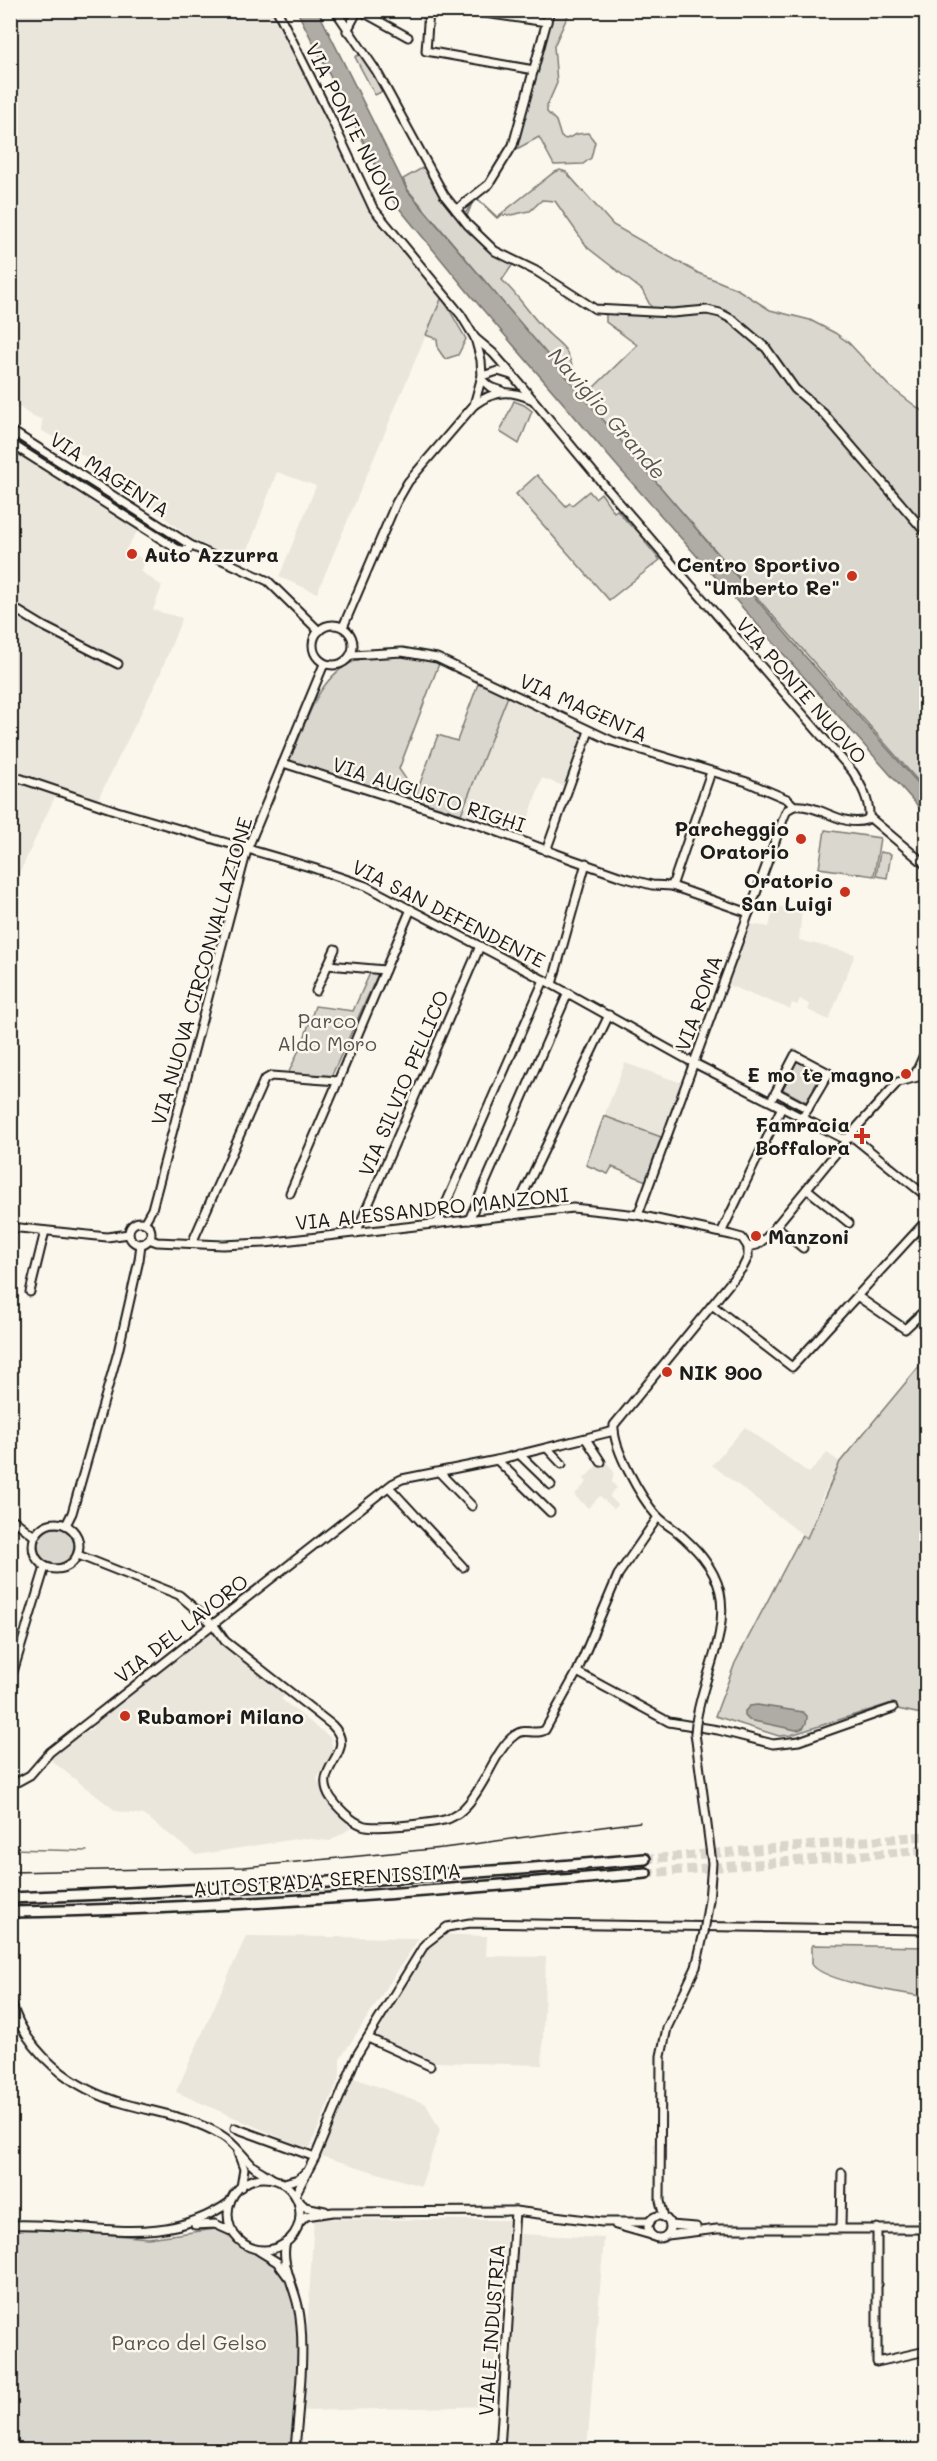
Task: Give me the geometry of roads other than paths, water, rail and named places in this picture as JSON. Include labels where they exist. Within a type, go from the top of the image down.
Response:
[{"type":"highway","name":"AUTOSTRADA SERENISSIMA","points":[[10,1898],[270,1887],[447,1876],[645,1859]]},
{"type":"highway","name":"AUTOSTRADA SERENISSIMA","points":[[10,1912],[82,1911],[306,1900],[646,1873]]},
{"type":"street","name":"VIA PONTE NUOVO","points":[[277,10],[373,208],[460,315],[475,338],[481,360],[482,378],[474,405]]},
{"type":"street","points":[[335,10],[347,31],[364,51],[403,117],[444,195],[487,244],[502,257],[536,271],[595,309],[672,313],[707,310],[726,315],[766,348],[795,389],[818,408],[927,533]]},
{"type":"street","points":[[347,31],[359,10],[408,37]]},
{"type":"street","points":[[429,10],[426,51],[534,70]]},
{"type":"street","points":[[463,10],[547,22]]},
{"type":"street","points":[[456,210],[489,183],[513,145],[550,10]]},
{"type":"street","name":"VIA PONTE NUOVO","points":[[475,338],[493,352],[853,772],[869,807],[869,816]]},
{"type":"street","points":[[515,378],[507,372],[498,371],[482,378],[490,387],[533,400]]},
{"type":"street","points":[[343,627],[396,503],[408,482],[474,405],[491,395],[504,392]]},
{"type":"street","name":"VIA MAGENTA","points":[[10,430],[192,546],[268,581],[319,631]]},
{"type":"street","name":"VIA MAGENTA","points":[[10,443],[177,549],[186,551],[192,546]]},
{"type":"street","points":[[10,606],[43,626],[118,664]]},
{"type":"street","points":[[330,625],[343,627],[352,636],[354,649],[352,655],[343,664],[337,666],[324,664],[315,655],[313,642],[319,631],[330,625]]},
{"type":"street","name":"VIA MAGENTA","points":[[352,655],[402,652],[437,658],[627,747],[775,793],[788,799],[794,806],[805,806],[855,821],[866,820],[869,816]]},
{"type":"street","name":"VIA NUOVA CIRCONVALLAZIONE","points":[[144,1223],[153,1209],[248,849],[324,664]]},
{"type":"street","points":[[546,851],[589,731]]},
{"type":"street","name":"VIA AUGUSTO RIGHI","points":[[283,763],[482,826],[622,878],[652,885],[672,886],[749,913]]},
{"type":"street","points":[[672,886],[711,772]]},
{"type":"street","name":"VIA SAN DEFENDENTE","points":[[10,775],[117,811],[366,886],[694,1062],[842,1138],[855,1138],[927,1196]]},
{"type":"street","name":"VIA ROMA","points":[[638,1215],[787,810],[794,806]]},
{"type":"street","points":[[869,816],[927,865]]},
{"type":"street","points":[[552,984],[586,864]]},
{"type":"street","points":[[290,1193],[411,909]]},
{"type":"street","name":"VIA SILVIO PELLICO","points":[[356,1233],[480,946]]},
{"type":"street","points":[[316,991],[335,949]]},
{"type":"street","points":[[328,965],[385,970]]},
{"type":"street","points":[[437,1224],[544,980]]},
{"type":"street","points":[[469,1220],[568,993]]},
{"type":"street","points":[[513,1215],[609,1015]]},
{"type":"street","points":[[914,1077],[927,1050]]},
{"type":"street","points":[[771,1101],[795,1055],[829,1073],[803,1117]]},
{"type":"street","points":[[668,2235],[670,2225],[664,2217],[660,2201],[661,2056],[667,2028],[696,1967],[712,1880],[710,1846],[695,1733],[700,1696],[721,1622],[719,1590],[707,1562],[697,1550],[658,1517],[621,1454],[614,1431],[619,1418],[743,1267],[748,1257],[748,1247],[757,1245],[776,1226],[898,1082],[927,1075]]},
{"type":"street","points":[[192,1243],[264,1080],[271,1076],[338,1081]]},
{"type":"street","points":[[776,1092],[808,1109]]},
{"type":"street","points":[[721,1233],[782,1107]]},
{"type":"street","points":[[807,1189],[849,1223]]},
{"type":"street","name":"VIA ALESSANDRO MANZONI","points":[[149,1239],[157,1242],[265,1243],[573,1208],[638,1215],[721,1233],[742,1238],[748,1247]]},
{"type":"street","points":[[66,1525],[72,1513],[118,1352],[141,1244],[149,1239],[150,1230],[144,1223],[134,1225],[129,1234]]},
{"type":"street","points":[[712,1305],[792,1367],[926,1224]]},
{"type":"street","points":[[776,1226],[804,1248]]},
{"type":"street","points":[[10,1227],[108,1237],[129,1234]]},
{"type":"street","points":[[30,1292],[45,1231]]},
{"type":"street","points":[[129,1234],[132,1240],[141,1244]]},
{"type":"street","points":[[857,1296],[905,1329],[927,1309]]},
{"type":"street","name":"VIA DEL LAVORO","points":[[10,1786],[30,1775],[50,1752],[396,1482],[614,1431]]},
{"type":"street","points":[[586,1439],[601,1462]]},
{"type":"street","points":[[547,1448],[562,1464]]},
{"type":"street","points":[[519,1454],[551,1485]]},
{"type":"street","points":[[497,1460],[550,1512]]},
{"type":"street","points":[[439,1472],[472,1506]]},
{"type":"street","points":[[388,1487],[463,1567]]},
{"type":"street","points":[[10,1517],[34,1536]]},
{"type":"street","points":[[78,1555],[171,1591],[188,1602],[213,1624],[225,1641],[338,1730],[342,1742],[326,1776],[327,1790],[332,1799],[353,1819],[369,1827],[441,1820],[455,1816],[477,1794],[513,1736],[523,1731],[541,1732],[545,1730],[577,1672],[618,1575],[658,1517]]},
{"type":"street","points":[[51,1523],[66,1525],[76,1534],[78,1555],[68,1567],[52,1570],[34,1557],[32,1543],[34,1536],[45,1525],[51,1523]]},
{"type":"street","points":[[10,1682],[45,1567]]},
{"type":"street","points":[[577,1672],[669,1722],[718,1730],[773,1744],[799,1741],[893,1708]]},
{"type":"street","points":[[300,2222],[300,2210],[296,2198],[315,2157],[345,2079],[425,1944],[447,1927],[470,1923],[927,1930]]},
{"type":"street","points":[[10,1998],[29,2038],[53,2067],[72,2081],[122,2104],[193,2122],[223,2135],[255,2168],[284,2183],[305,2207],[333,2212]]},
{"type":"street","points":[[368,2038],[430,2066]]},
{"type":"street","points":[[235,2128],[315,2157]]},
{"type":"street","points":[[236,2148],[244,2169],[241,2187]]},
{"type":"street","points":[[284,2183],[298,2179],[307,2171]]},
{"type":"street","points":[[842,2173],[842,2228]]},
{"type":"street","points":[[186,2225],[205,2218],[230,2202],[241,2187],[250,2181],[262,2178],[273,2179]]},
{"type":"street","points":[[651,2235],[648,2229],[660,2201]]},
{"type":"street","points":[[230,2202],[229,2221],[234,2232],[241,2241],[277,2262],[293,2284]]},
{"type":"street","points":[[252,2248],[264,2250],[276,2248],[295,2234],[300,2222],[306,2216],[333,2212],[515,2211],[602,2222],[658,2238],[717,2229]]},
{"type":"street","name":"VIALE INDUSTRIA","points":[[500,2451],[515,2211]]},
{"type":"street","points":[[602,2222],[664,2217]]},
{"type":"street","points":[[10,2225],[149,2231],[186,2225],[215,2224],[234,2232]]},
{"type":"street","points":[[670,2225],[717,2229],[927,2229]]},
{"type":"street","points":[[877,2228],[877,2362],[927,2351]]},
{"type":"street","points":[[286,2242],[283,2252],[293,2284],[302,2329],[295,2451]]},
{"type":"waterway","points":[[10,1849],[87,1851]]},
{"type":"tunnel","points":[[645,1859],[926,1836]]},
{"type":"tunnel","points":[[646,1873],[926,1850]]},
{"type":"railway","points":[[10,1872],[244,1867],[443,1848],[640,1822]]},
{"type":"place","name":"Auto Azzurra","points":[[132,554]]},
{"type":"place","name":"Centro Sportivo \"Umberto Re\"","points":[[852,576]]},
{"type":"place","name":"Parcheggio Oratorio","points":[[801,839]]},
{"type":"place","name":"Oratorio San Luigi","points":[[845,892]]},
{"type":"place","name":"E mo te magno","points":[[906,1074]]},
{"type":"place","name":"Famracia Boffalora","points":[[862,1136]]},
{"type":"place","name":"Manzoni","points":[[756,1236]]},
{"type":"place","name":"NIK 900","points":[[667,1372]]},
{"type":"place","name":"Rubamori Milano","points":[[125,1716]]},
{"type":"water label","name":"Naviglio Grande","points":[[608,413]]},
{"type":"park label","name":"Parco Aldo Moro","points":[[327,1032]]},
{"type":"park label","name":"Parco del Gelso","points":[[189,2342]]}]
